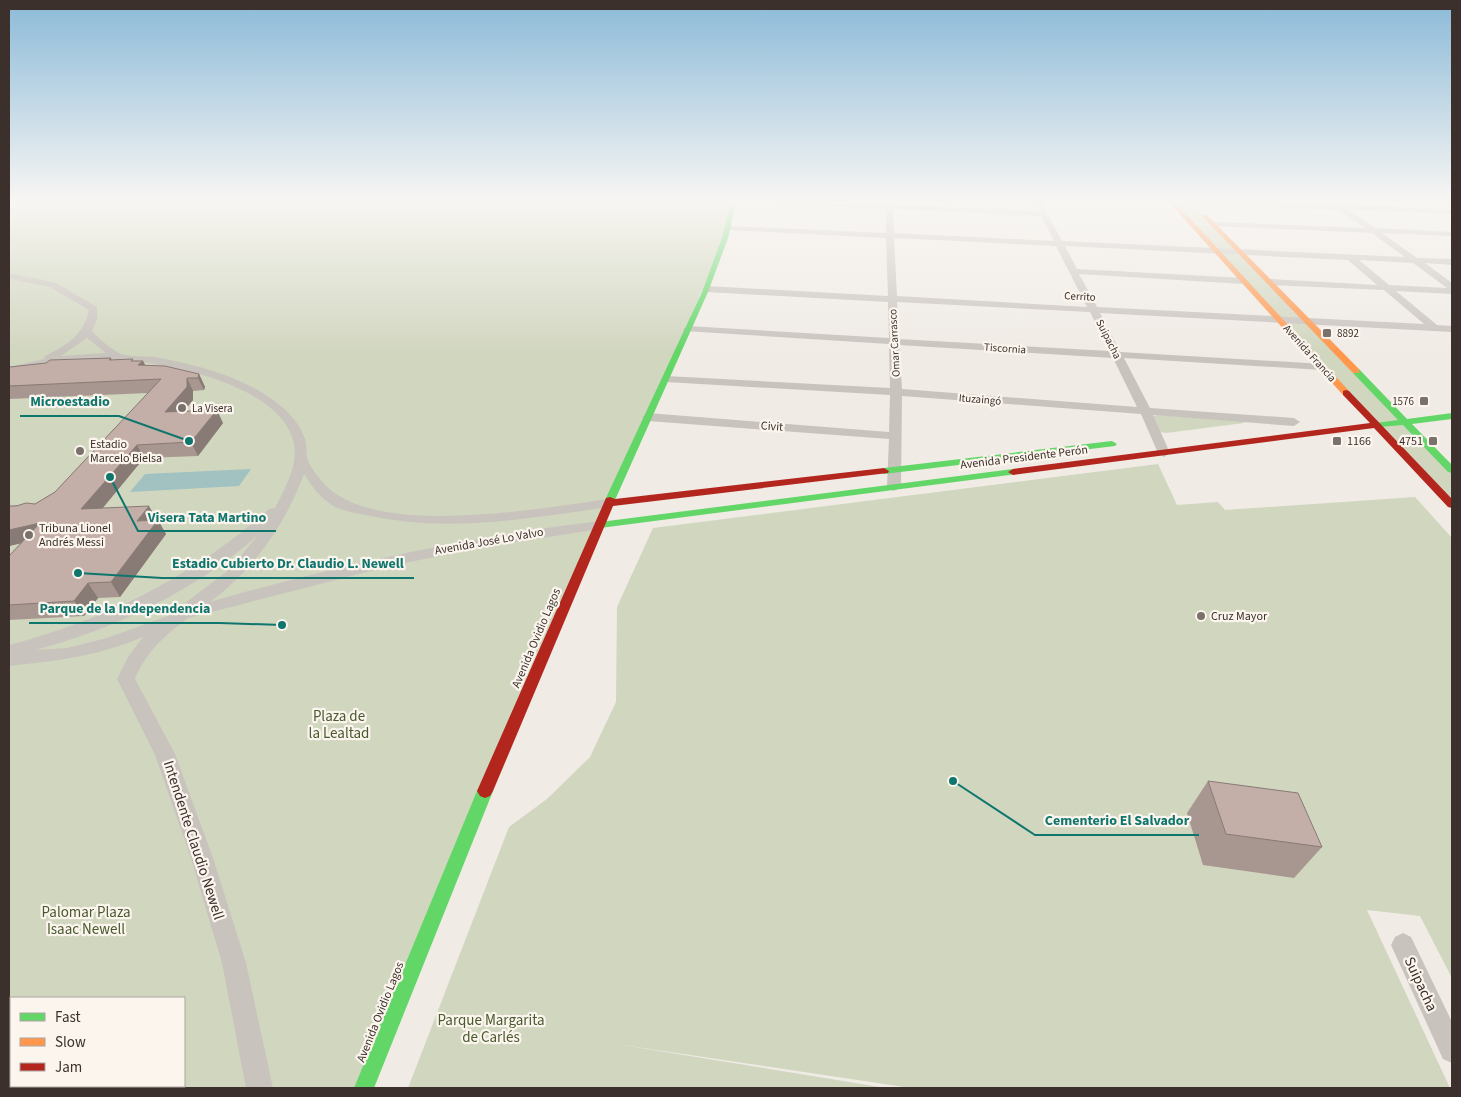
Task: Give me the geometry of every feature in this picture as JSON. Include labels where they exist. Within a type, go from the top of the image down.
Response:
[{"type":"main road","name":"Avenida Ovidio Lagos","points":[[364,1088],[445,884],[609,503],[707,289],[721,251]]},
{"type":"main road","name":"Avenida Francia","points":[[1217,251],[1376,426],[1449,498]]},
{"type":"main road","name":"Avenida Francia","points":[[1240,252],[1452,470]]},
{"type":"main road","points":[[1347,416],[1411,408]]},
{"type":"main road","name":"Avenida Presidente Perón","points":[[600,524],[1452,416]]},
{"type":"main road","points":[[1236,429],[1298,422]]},
{"type":"main road","name":"Avenida Presidente Perón","points":[[609,503],[1128,442]]},
{"type":"street","name":"Omar Carrasco","points":[[890,251],[896,392],[894,487]]},
{"type":"street","name":"Suipacha","points":[[1064,251],[1146,412],[1164,453]]},
{"type":"street","points":[[1221,251],[1452,262]]},
{"type":"street","points":[[1402,251],[1452,287]]},
{"type":"street","points":[[1350,257],[1434,328]]},
{"type":"street","points":[[1074,271],[1244,280]]},
{"type":"street","points":[[9,276],[53,285],[87,303],[94,309],[91,325],[80,340],[35,365]]},
{"type":"street","points":[[1270,282],[1452,292]]},
{"type":"street","name":"Cerrito","points":[[707,289],[1452,329]]},
{"type":"street","name":"Tiscornia","points":[[688,329],[1322,367]]},
{"type":"street","points":[[87,332],[101,346],[120,357]]},
{"type":"street","points":[[9,370],[69,358],[120,357],[210,372],[231,380],[264,398],[291,422],[300,442],[301,459],[292,486],[262,542],[235,573],[213,592],[176,617],[110,644],[67,654],[9,660]]},
{"type":"street","name":"Ituzaingó","points":[[666,379],[896,392],[1298,422]]},
{"type":"street","name":"Civit","points":[[648,417],[895,436]]},
{"type":"street","name":"Avenida José Lo Valvo","points":[[301,459],[314,481],[339,504],[385,516],[439,520],[487,518],[609,503]]},
{"type":"street","points":[[9,651],[48,642],[90,627],[177,586],[255,532],[282,504]]},
{"type":"street","name":"Avenida José Lo Valvo","points":[[176,617],[402,557],[481,541],[600,524]]},
{"type":"street","name":"Intendente Claudio Newell","points":[[176,617],[131,662],[126,679],[165,754],[202,858],[234,963],[255,1072],[260,1088]]},
{"type":"street","name":"Suipacha","points":[[1402,945],[1452,1050]]},
{"type":"green space","points":[[9,251],[719,251],[445,883],[364,1088],[9,1088]]},
{"type":"green space","points":[[1217,251],[1240,251],[1452,470],[1452,505],[1376,426]]},
{"type":"green space","points":[[1153,416],[1243,421],[1244,423],[1166,433],[1160,432]]},
{"type":"green space","name":"Parque Margarita de Carlés","points":[[1158,464],[1177,505],[1218,502],[1225,510],[1415,497],[1452,538],[1452,978],[1420,916],[1367,910],[1450,1088],[911,1088],[616,1044],[886,1088],[408,1088],[509,827],[547,799],[590,757],[616,702],[617,607],[653,528]]},
{"type":"water","points":[[251,469],[239,486],[130,492],[145,474]]},
{"type":"building","points":[[111,358],[109,360],[133,359],[131,361],[143,361],[138,365],[165,366],[199,374],[198,378],[187,378],[187,387],[165,412],[217,410],[191,442],[137,445],[81,509],[149,506],[137,521],[158,520],[111,582],[88,583],[74,601],[9,605],[9,556],[40,523],[9,530],[9,506],[26,503],[35,504],[55,492],[161,379],[9,386],[9,367],[46,363],[50,360]]},
{"type":"building","points":[[1208,781],[1298,793],[1322,847],[1226,834]]},
{"type":"traffic: fast","points":[[610,500],[705,292],[720,251]]},
{"type":"traffic: fast","points":[[1356,371],[1452,470]]},
{"type":"traffic: fast","points":[[1371,426],[1452,416]]},
{"type":"traffic: fast","points":[[884,471],[1112,444]]},
{"type":"traffic: fast","points":[[600,525],[1013,472]]},
{"type":"traffic: fast","points":[[364,1088],[485,791]]},
{"type":"traffic: slow","points":[[1217,251],[1346,393]]},
{"type":"traffic: slow","points":[[1239,251],[1356,371]]},
{"type":"traffic: jam","points":[[1346,393],[1452,505]]},
{"type":"traffic: jam","points":[[1013,472],[1371,426]]},
{"type":"traffic: jam","points":[[609,503],[884,471]]},
{"type":"traffic: jam","points":[[485,791],[610,500]]},
{"type":"place","name":"8892","points":[[1327,333]]},
{"type":"place","name":"1576","points":[[1424,401]]},
{"type":"place","name":"La Visera","points":[[182,408]]},
{"type":"place","name":"Microestadio","points":[[189,441]]},
{"type":"place","name":"1166","points":[[1337,441]]},
{"type":"place","name":"4751","points":[[1433,441]]},
{"type":"place","name":"Estadio Marcelo Bielsa","points":[[80,451]]},
{"type":"place","name":"Visera Tata Martino","points":[[110,477]]},
{"type":"place","name":"Tribuna Lionel Andrés Messi","points":[[29,535]]},
{"type":"place","name":"Estadio Cubierto Dr. Claudio L. Newell","points":[[78,573]]},
{"type":"place","name":"Cruz Mayor","points":[[1201,616]]},
{"type":"place","name":"Parque de la Independencia","points":[[282,625]]},
{"type":"place","name":"Cementerio El Salvador","points":[[953,781]]},
{"type":"park label","name":"Plaza de la Lealtad","points":[[339,724]]},
{"type":"park label","name":"Palomar Plaza Isaac Newell","points":[[86,920]]}]
